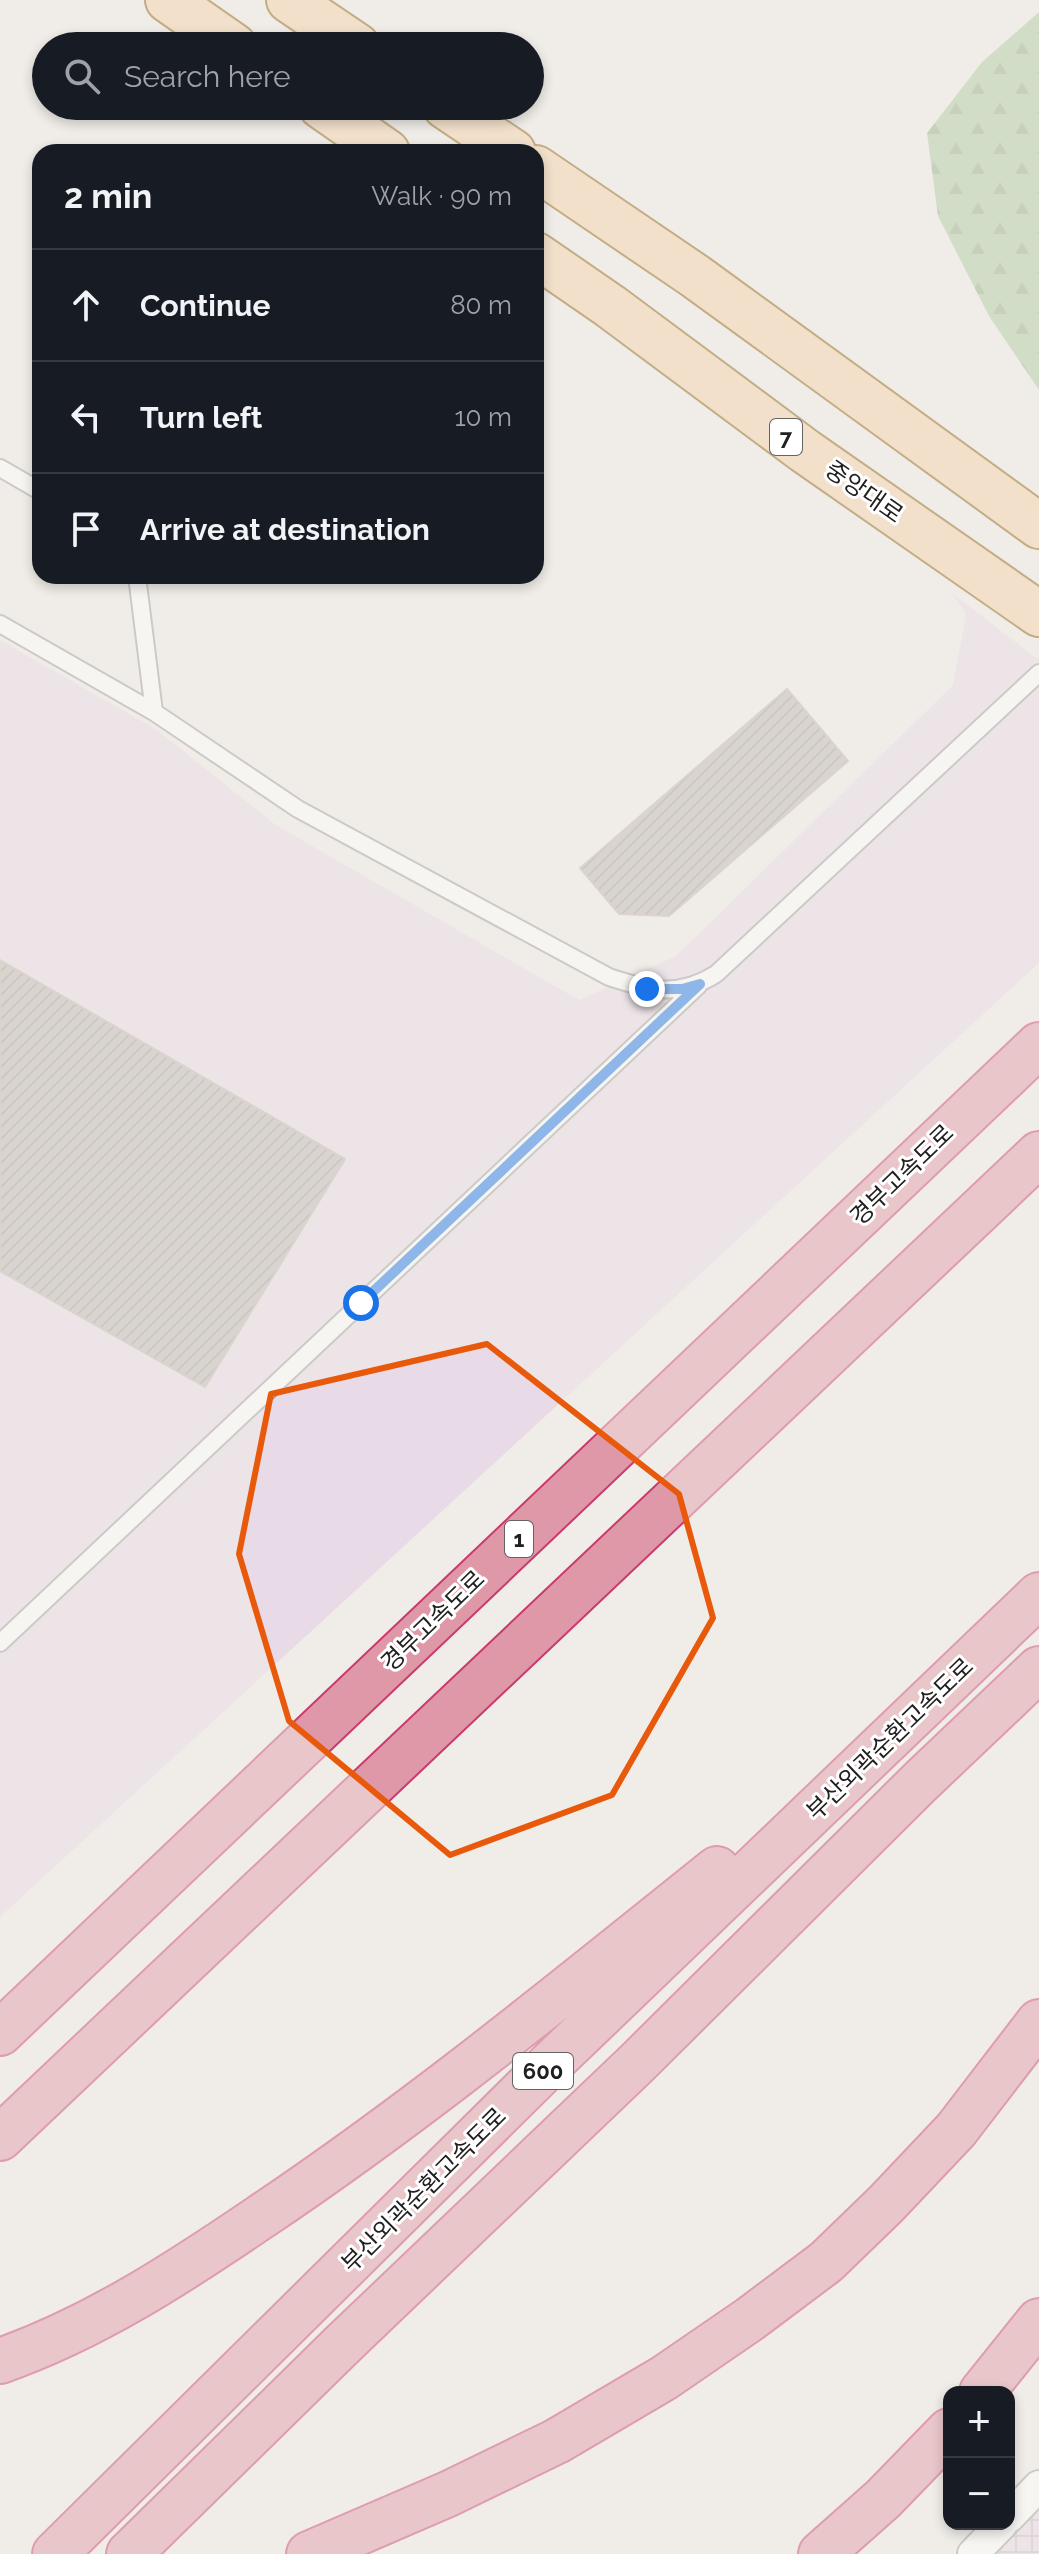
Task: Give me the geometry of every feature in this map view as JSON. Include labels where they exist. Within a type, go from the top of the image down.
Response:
[{"type":"highway","name":"경부고속도로","points":[[10,2020],[1039,1045]]},
{"type":"highway","points":[[0,2138],[1039,1154]]},
{"type":"highway","name":"부산외곽순환고속도로","points":[[55,2554],[547,2067],[1039,1595]]},
{"type":"highway","name":"600","points":[[129,2554],[1039,1669]]},
{"type":"highway","points":[[0,2361],[33,2350],[133,2300],[319,2178],[425,2101],[926,1704]]},
{"type":"highway","points":[[309,2554],[448,2494],[557,2441],[664,2378],[750,2319],[826,2262],[886,2204],[956,2130],[1039,2022]]},
{"type":"highway","points":[[987,2386],[1039,2321]]},
{"type":"highway","points":[[821,2554],[883,2499],[943,2437]]},
{"type":"main road","points":[[168,0],[214,32]]},
{"type":"main road","points":[[289,0],[336,32]]},
{"type":"main road","points":[[341,120],[376,144]]},
{"type":"main road","points":[[466,120],[501,144]]},
{"type":"main road","points":[[544,173],[695,276],[1039,526]]},
{"type":"main road","name":"중앙대로","points":[[544,261],[805,451],[1039,614]]},
{"type":"street","points":[[1015,2511],[1039,2486]]},
{"type":"street","points":[[973,2554],[996,2530]]},
{"type":"lane","points":[[0,468],[32,486]]},
{"type":"lane","points":[[138,584],[154,712]]},
{"type":"lane","points":[[0,624],[154,712],[298,809],[609,977],[647,989],[682,989],[700,984]]},
{"type":"lane","points":[[0,1643],[700,984],[716,974],[1039,673]]},
{"type":"highlighted area","points":[[487,1344],[679,1494],[713,1618],[612,1795],[450,1855],[289,1721],[239,1554],[271,1394]]},
{"type":"shaded area","points":[[952,593],[1039,660],[1039,963],[0,1917],[0,640],[156,729],[276,825],[579,1000],[676,956],[953,685],[966,614]]},
{"type":"shaded area","points":[[1039,2505],[1039,2554],[969,2554],[1003,2530],[1015,2530],[1015,2522]]},
{"type":"green space","points":[[1039,12],[1039,390],[989,316],[938,216],[927,133],[982,62]]},
{"type":"building","points":[[787,689],[848,761],[669,916],[619,914],[580,868]]},
{"type":"building","points":[[0,960],[345,1159],[205,1387],[0,1271]]},
{"type":"route","points":[[361,1303],[700,984],[682,989],[647,989]]}]
